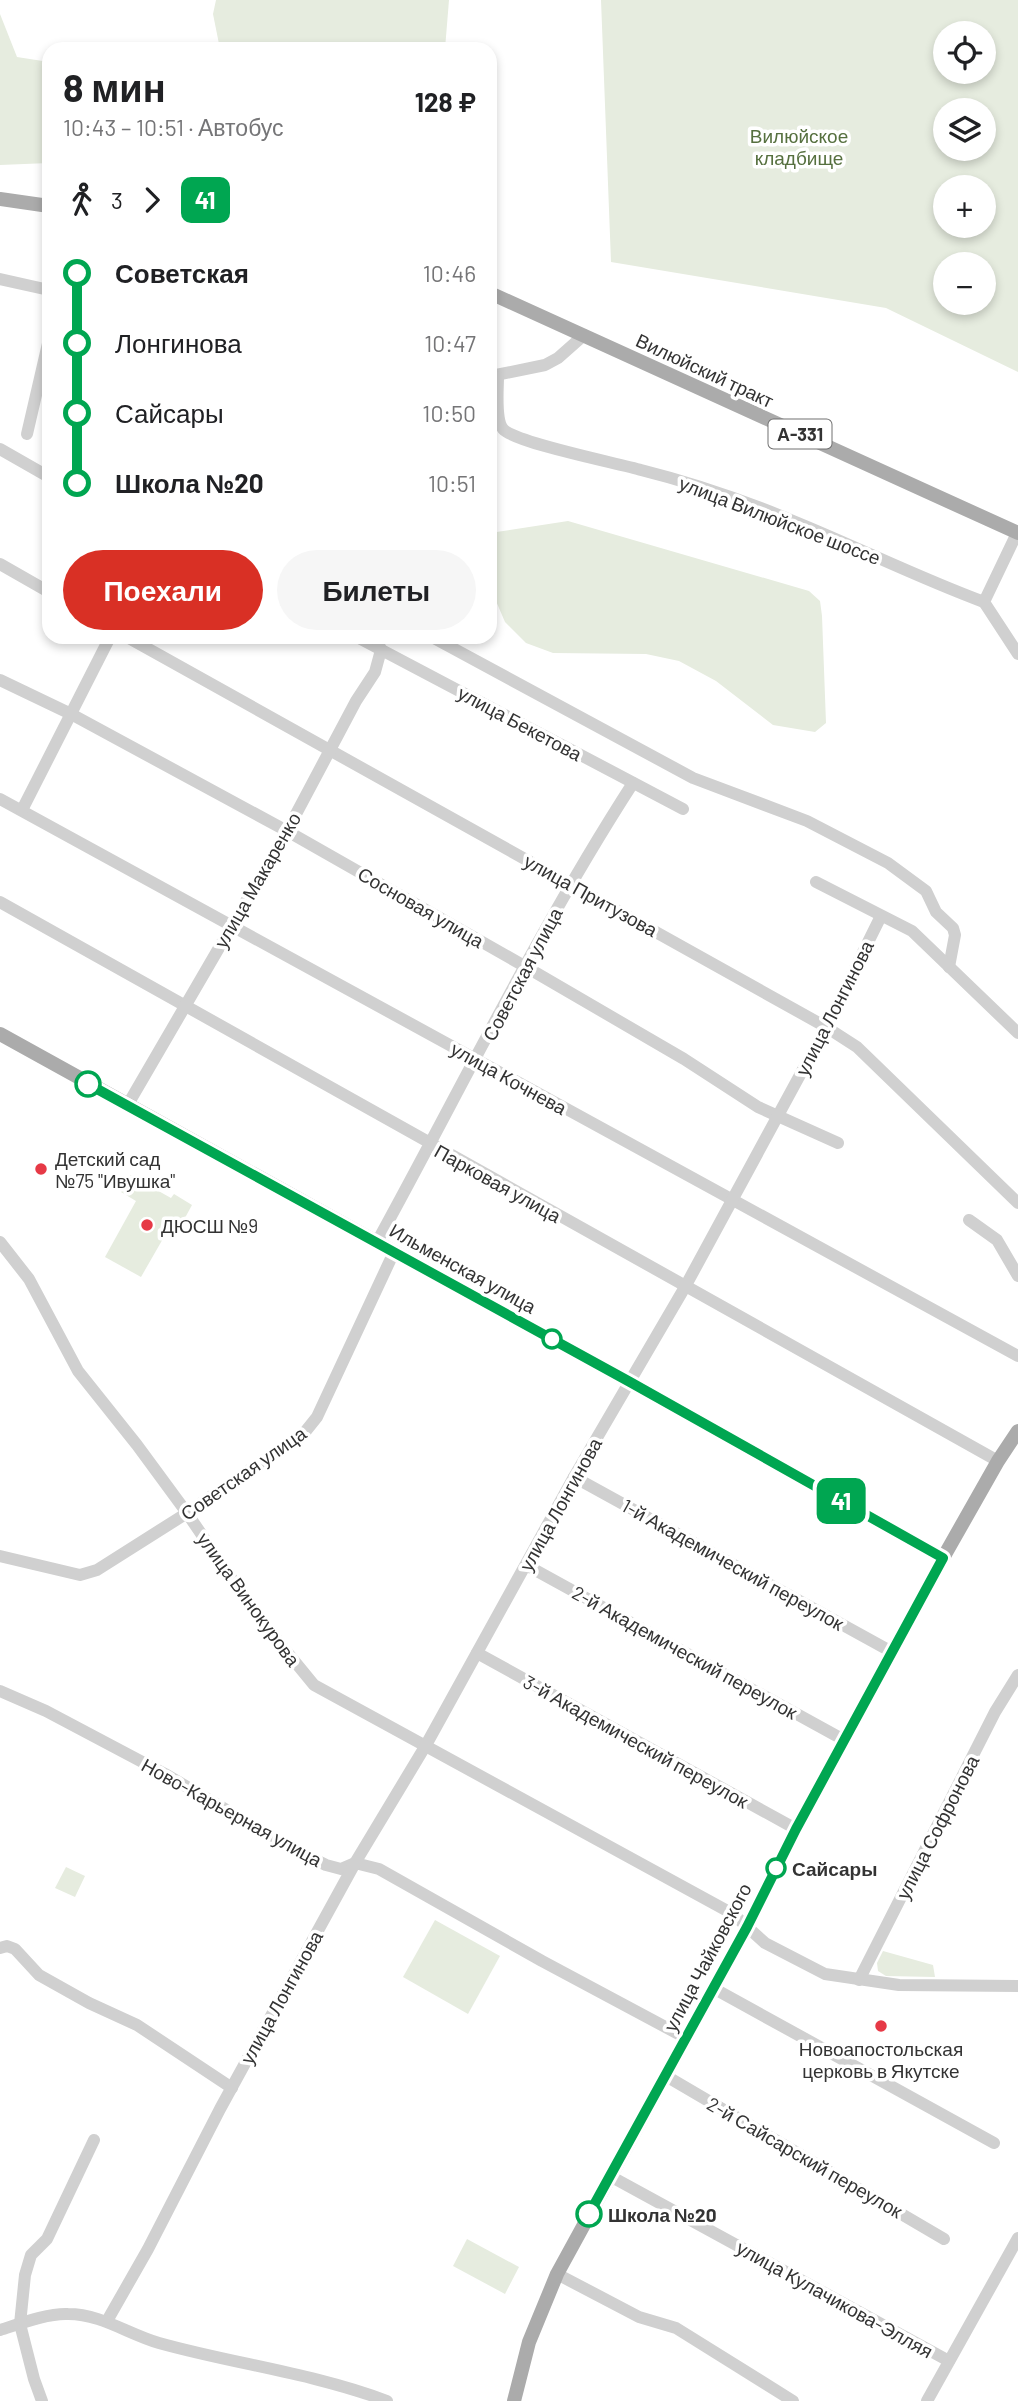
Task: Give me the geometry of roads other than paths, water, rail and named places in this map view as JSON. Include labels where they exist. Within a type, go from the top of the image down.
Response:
[{"type":"main road","points":[[0,199],[42,205]]},
{"type":"main road","name":"Вилюйский тракт","points":[[497,296],[1018,533]]},
{"type":"main road","name":"Ильменская улица","points":[[0,1034],[943,1558]]},
{"type":"main road","name":"улица Чайковского","points":[[514,2401],[529,2342],[557,2274],[747,1927],[796,1829],[943,1558],[998,1461],[1018,1432]]},
{"type":"street","points":[[0,279],[42,288]]},
{"type":"street","points":[[497,376],[545,365],[558,358],[584,335]]},
{"type":"street","points":[[27,434],[42,369]]},
{"type":"street","name":"улица Вилюйское шоссе","points":[[497,411],[498,422],[509,433],[554,448],[696,484],[792,520],[943,587],[984,602]]},
{"type":"street","points":[[0,449],[42,473]]},
{"type":"street","points":[[1018,533],[984,602],[1018,654]]},
{"type":"street","points":[[0,564],[42,588]]},
{"type":"street","points":[[22,810],[106,644]]},
{"type":"street","name":"улица Притузова","points":[[140,644],[826,1027],[857,1047],[1018,1203]]},
{"type":"street","name":"улица Бекетова","points":[[370,644],[682,809]]},
{"type":"street","points":[[379,644],[381,650]]},
{"type":"street","points":[[445,644],[684,773],[807,821],[888,863],[926,891],[936,912],[953,928],[955,935],[949,967]]},
{"type":"street","name":"улица Макаренко","points":[[127,1105],[287,831],[375,672],[381,650]]},
{"type":"street","name":"Сосновая улица","points":[[0,680],[71,714],[287,831],[684,1059],[758,1107],[838,1143]]},
{"type":"street","name":"Советская улица","points":[[377,1242],[572,884],[608,820],[633,783]]},
{"type":"street","name":"улица Кочнева","points":[[0,799],[1018,1356]]},
{"type":"street","points":[[817,882],[912,931],[1018,1033]]},
{"type":"street","name":"Парковая улица","points":[[0,902],[998,1461]]},
{"type":"street","name":"улица Лонгинова","points":[[107,2321],[355,1863],[426,1745],[574,1477],[685,1287],[826,1027],[881,916]]},
{"type":"street","points":[[969,1220],[997,1240],[1018,1276]]},
{"type":"street","name":"улица Винокурова","points":[[0,1241],[29,1279],[78,1371],[187,1513],[255,1613],[314,1685],[733,1914],[765,1943],[825,1973],[899,1985],[1017,1981]]},
{"type":"street","name":"Советская улица","points":[[0,1556],[80,1575],[97,1570],[187,1513],[305,1432],[317,1417],[394,1252]]},
{"type":"street","name":"1-й Академический переулок","points":[[574,1477],[892,1652]]},
{"type":"street","name":"2-й Академический переулок","points":[[526,1564],[844,1740]]},
{"type":"street","name":"3-й Академический переулок","points":[[477,1653],[796,1829]]},
{"type":"street","name":"улица Софронова","points":[[859,1980],[995,1712],[1018,1675]]},
{"type":"street","name":"Ново-Карьерная улица","points":[[0,1691],[46,1711],[157,1769],[297,1851],[326,1865],[341,1869],[355,1863],[379,1869],[686,2038]]},
{"type":"street","name":"улица Лонгинова","points":[[0,1948],[7,1946],[15,1949],[39,1975],[89,2003],[137,2025],[232,2088]]},
{"type":"street","points":[[713,1988],[994,2143]]},
{"type":"street","name":"2-й Сайсарский переулок","points":[[666,2076],[944,2239]]},
{"type":"street","points":[[42,2401],[20,2324],[25,2275],[31,2255],[47,2239],[94,2140]]},
{"type":"street","name":"улица Кулачикова-Элляя","points":[[610,2176],[949,2361]]},
{"type":"street","points":[[927,2401],[1018,2238]]},
{"type":"street","points":[[557,2274],[639,2317],[676,2328],[793,2401]]},
{"type":"street","points":[[0,2330],[65,2314],[107,2321],[156,2342],[348,2386],[387,2401]]},
{"type":"street","points":[[344,2401],[348,2386]]},
{"type":"place","name":"Детский сад №75 \"Ивушка\"","points":[[41,1169]]},
{"type":"place","name":"ДЮСШ №9","points":[[147,1225]]},
{"type":"place","name":"Сайсары","points":[[776,1868]]},
{"type":"place","name":"Новоапостольская церковь в Якутске","points":[[881,2026]]},
{"type":"place","name":"Школа №20","points":[[589,2214]]},
{"type":"park label","name":"Вилюйское кладбище","points":[[799,146]]}]
